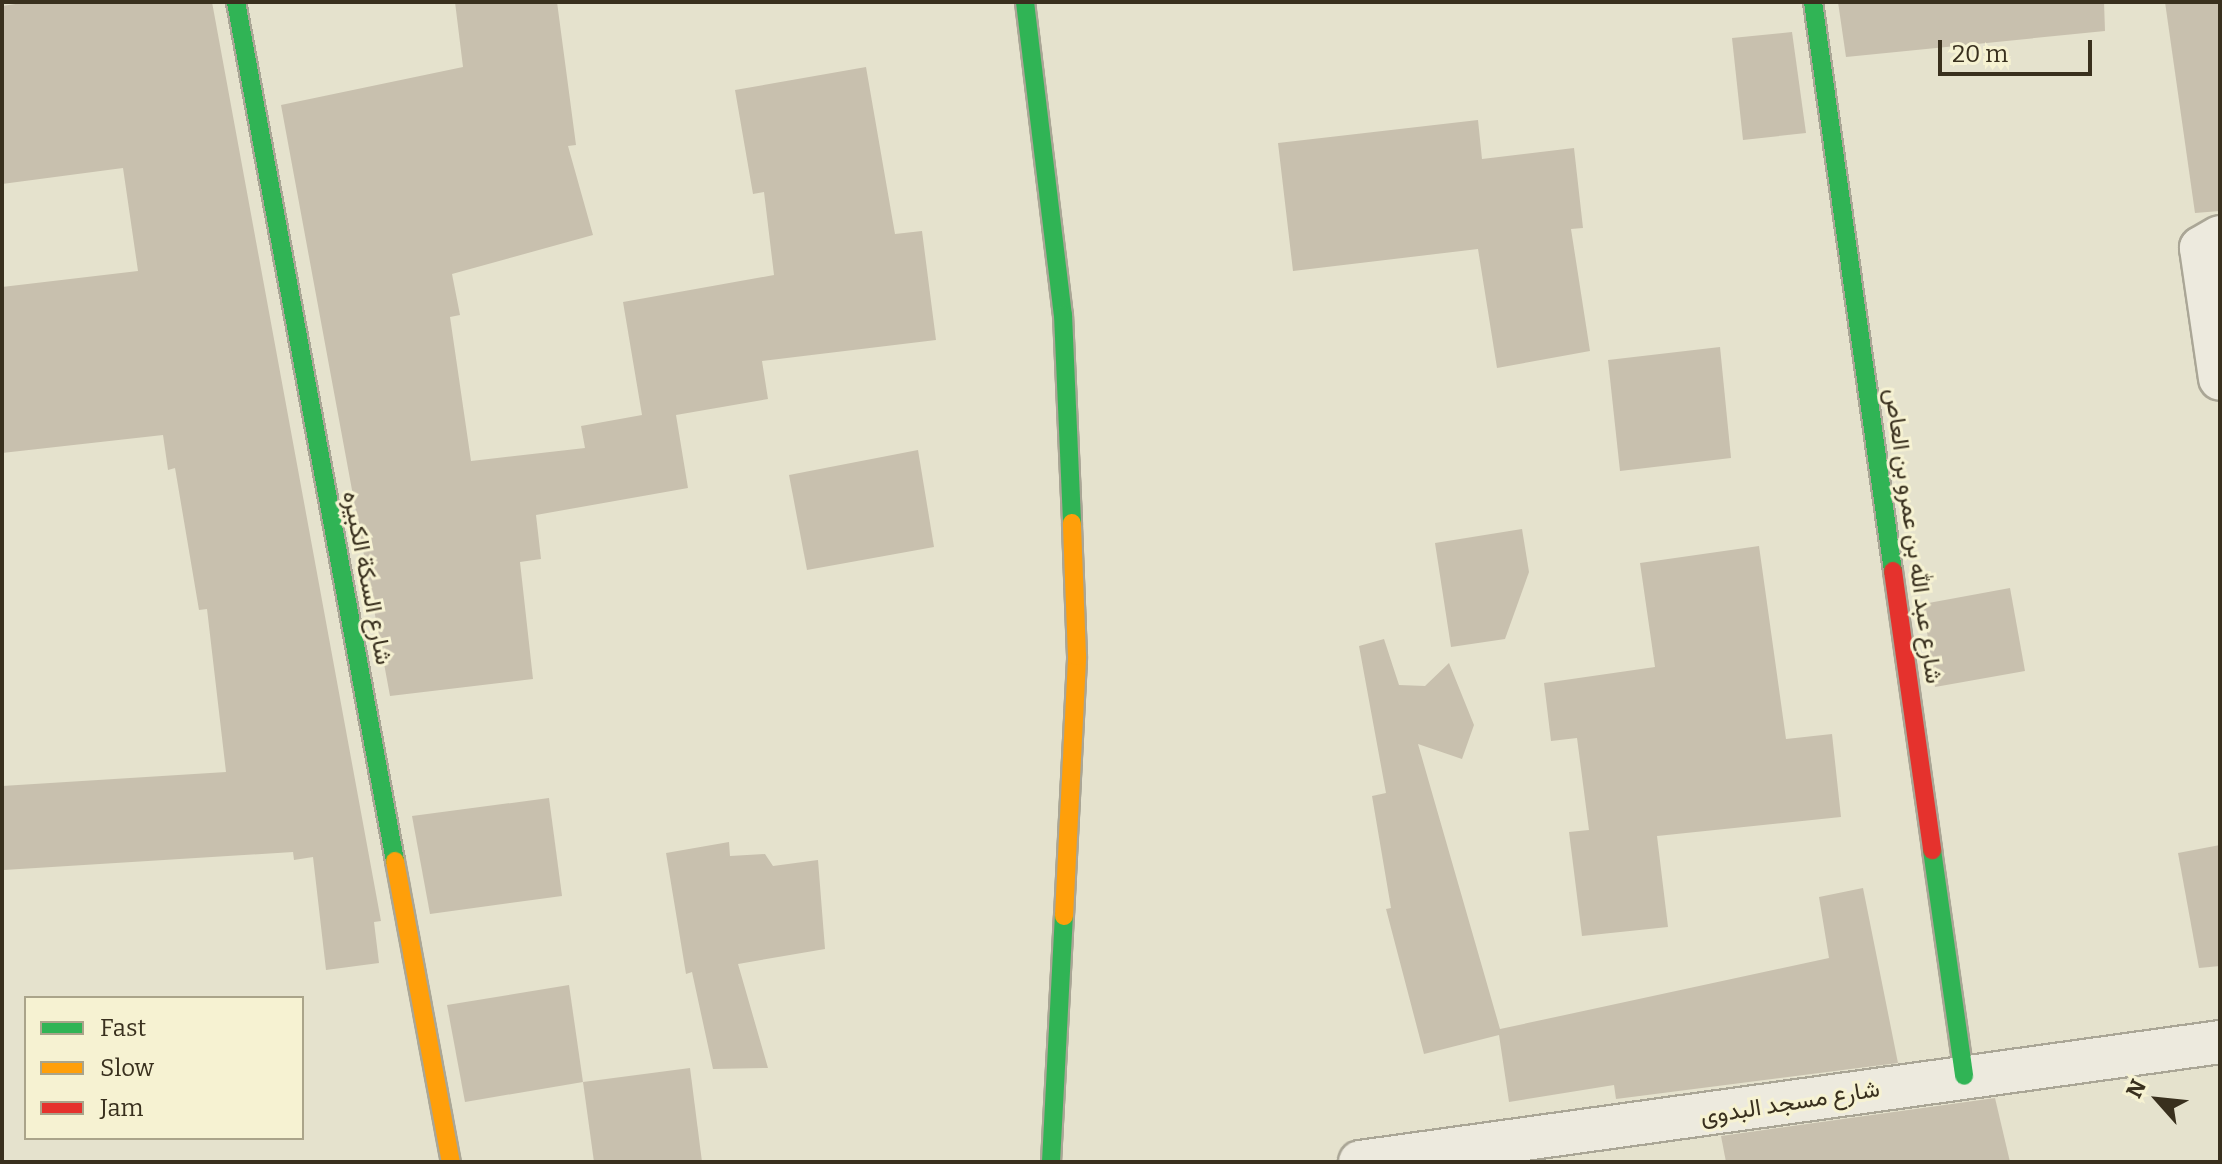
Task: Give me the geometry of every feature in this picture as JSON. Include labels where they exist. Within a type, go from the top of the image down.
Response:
[{"type":"street","name":"شارع السكة الكبيره","points":[[236,2],[451,1162]]},
{"type":"street","points":[[1025,2],[1063,315],[1077,656],[1051,1162]]},
{"type":"street","name":"شارع عبد الله بن عمرو بن العاص","points":[[1813,2],[1964,1076]]},
{"type":"street","points":[[2220,237],[2201,248],[2220,379]]},
{"type":"street","name":"شارع مسجد البدوى","points":[[1360,1162],[2220,1042]]},
{"type":"building","points":[[29,2],[212,2],[381,921],[374,922],[379,963],[326,970],[313,857],[294,860],[293,852],[4,870],[2,786],[226,772],[207,609],[199,610],[175,468],[168,470],[163,435],[2,453],[2,287],[138,271],[123,168],[2,184],[2,6]]},
{"type":"building","points":[[455,2],[557,2],[576,145],[568,146],[593,235],[452,274],[460,315],[450,317],[471,461],[585,448],[581,426],[642,415],[623,302],[774,275],[764,192],[753,194],[735,90],[866,67],[895,234],[922,231],[936,340],[762,361],[768,399],[676,415],[688,488],[536,515],[541,559],[520,562],[533,679],[390,696],[281,105],[463,67]]},
{"type":"building","points":[[1838,2],[2104,2],[2105,31],[1846,57]]},
{"type":"building","points":[[2165,2],[2220,2],[2220,211],[2195,213]]},
{"type":"building","points":[[1792,32],[1806,133],[1743,140],[1732,38]]},
{"type":"building","points":[[1478,120],[1482,159],[1574,148],[1583,228],[1571,229],[1590,351],[1497,368],[1478,249],[1293,271],[1278,143]]},
{"type":"building","points":[[1720,347],[1731,458],[1620,471],[1608,360]]},
{"type":"building","points":[[918,450],[934,547],[807,570],[789,475]]},
{"type":"building","points":[[1522,529],[1529,572],[1505,639],[1451,647],[1435,543]]},
{"type":"building","points":[[1759,546],[1786,739],[1832,734],[1841,817],[1657,836],[1668,927],[1582,936],[1569,832],[1589,830],[1577,738],[1551,741],[1544,683],[1655,667],[1640,563]]},
{"type":"building","points":[[2010,588],[2025,671],[1935,687],[1923,604]]},
{"type":"building","points":[[1384,639],[1399,685],[1425,686],[1449,663],[1474,725],[1462,759],[1418,744],[1500,1029],[1829,958],[1819,897],[1863,888],[1898,1063],[1616,1099],[1614,1085],[1509,1102],[1499,1035],[1424,1054],[1386,909],[1391,908],[1372,796],[1386,793],[1359,646]]},
{"type":"building","points":[[549,798],[562,896],[430,914],[412,816]]},
{"type":"building","points":[[729,842],[730,856],[765,854],[773,866],[818,860],[825,949],[738,964],[768,1068],[713,1069],[692,972],[686,974],[666,853]]},
{"type":"building","points":[[2220,845],[2220,966],[2199,968],[2178,853]]},
{"type":"building","points":[[569,985],[583,1082],[465,1102],[447,1005]]},
{"type":"building","points":[[690,1068],[702,1162],[594,1162],[583,1082]]},
{"type":"building","points":[[1995,1098],[2010,1162],[1726,1162],[1721,1136]]},
{"type":"traffic: fast","points":[[236,2],[395,861]]},
{"type":"traffic: fast","points":[[1025,2],[1063,315],[1072,523]]},
{"type":"traffic: fast","points":[[1813,2],[1893,571]]},
{"type":"traffic: fast","points":[[1932,850],[1964,1076]]},
{"type":"traffic: fast","points":[[1051,1162],[1064,916]]},
{"type":"traffic: slow","points":[[1064,916],[1077,656],[1072,523]]},
{"type":"traffic: slow","points":[[395,861],[451,1162]]},
{"type":"traffic: jam","points":[[1893,571],[1932,850]]}]
